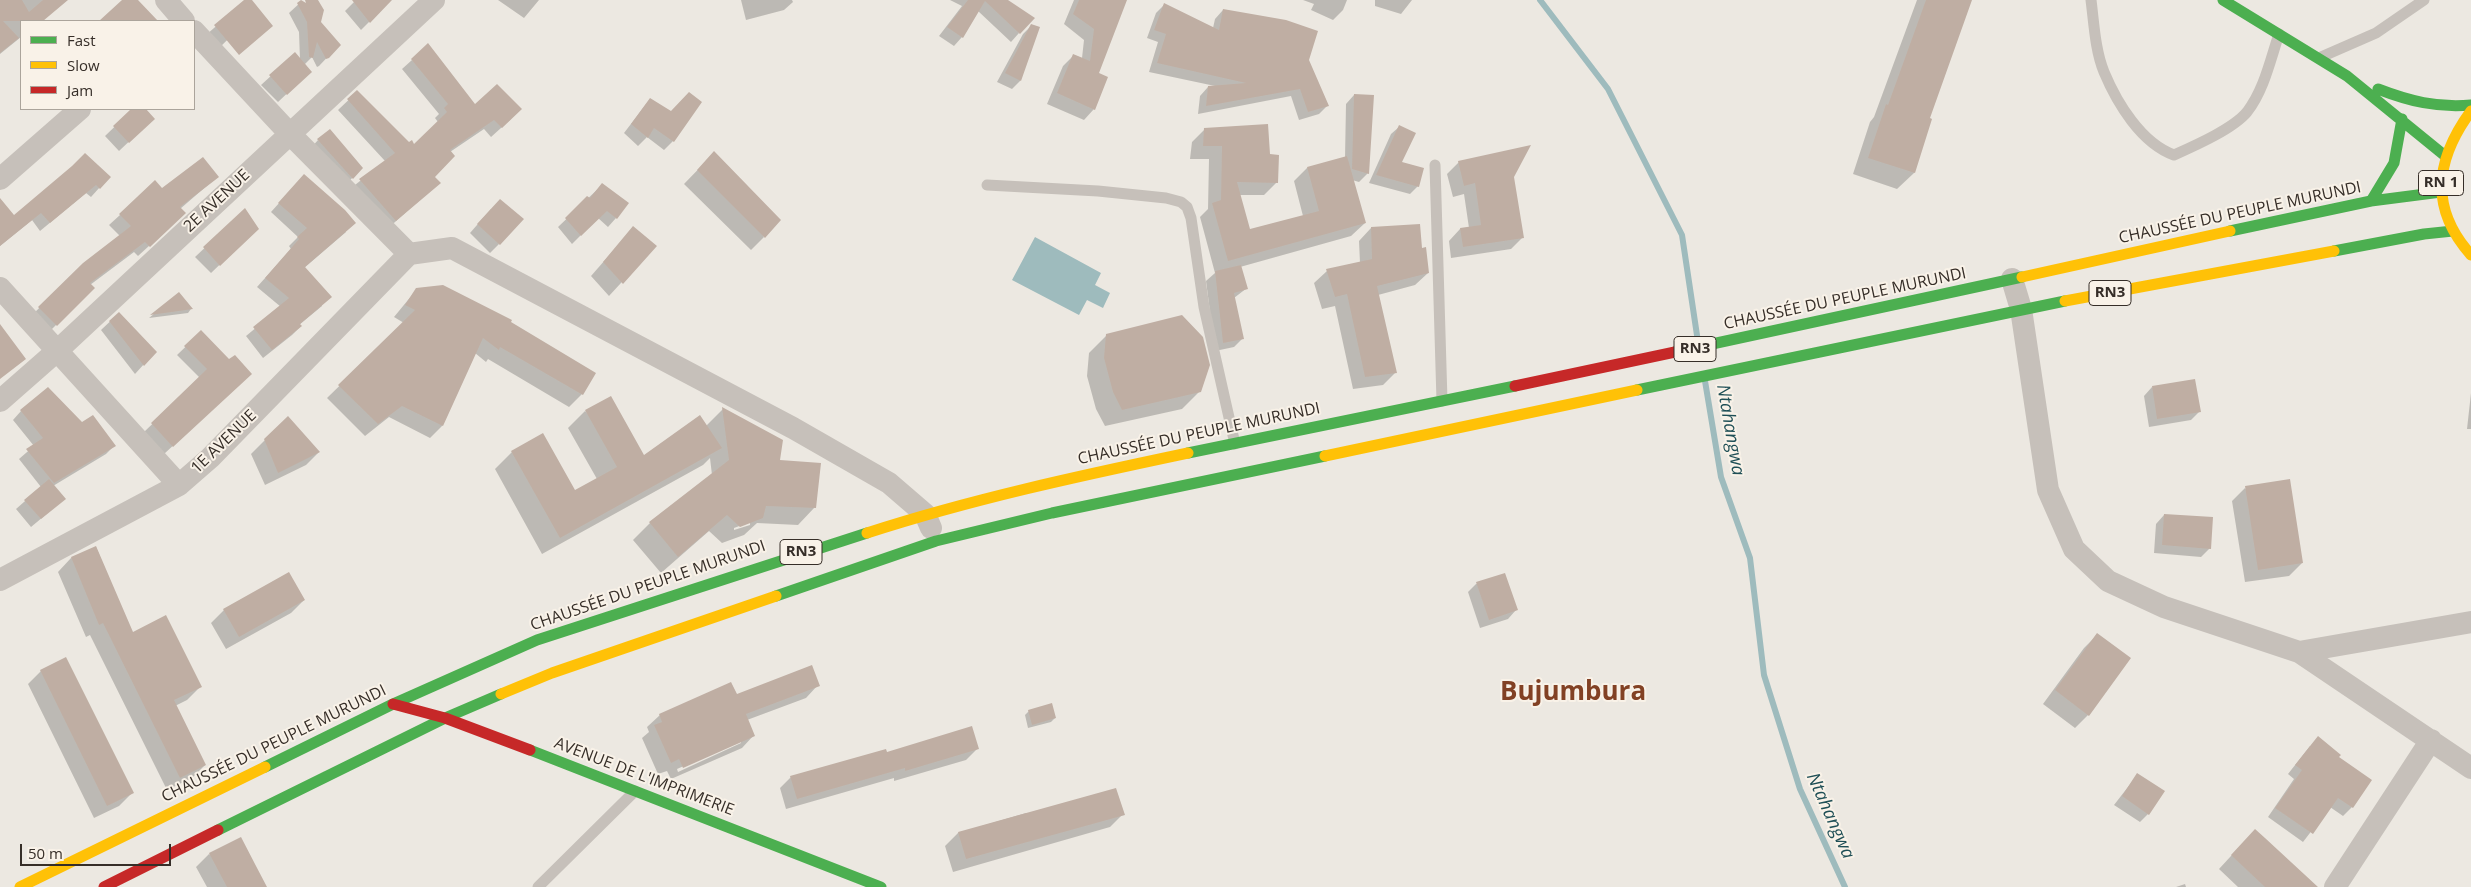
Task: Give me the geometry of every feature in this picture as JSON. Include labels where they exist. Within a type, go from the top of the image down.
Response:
[{"type":"main road","points":[[2223,0],[2347,76],[2402,118],[2444,155]]},
{"type":"main road","points":[[2347,76],[2411,103],[2444,108],[2471,105]]},
{"type":"main road","name":"RN 1","points":[[2471,111],[2457,127],[2444,155],[2441,192],[2445,213],[2453,232],[2471,255]]},
{"type":"main road","points":[[2371,201],[2388,178],[2397,158],[2402,118]]},
{"type":"main road","name":"CHAUSSÉE DU PEUPLE MURUNDI","points":[[20,887],[393,704],[537,640],[925,514],[1040,484],[1760,335],[2371,201],[2441,192]]},
{"type":"main road","name":"RN3","points":[[104,887],[445,718],[552,673],[936,541],[1052,513],[1637,392],[2021,309],[2424,234],[2453,232]]},
{"type":"main road","name":"AVENUE DE L'IMPRIMERIE","points":[[393,704],[445,718],[636,790],[881,887]]},
{"type":"street","points":[[166,0],[183,20]]},
{"type":"street","name":"2E AVENUE","points":[[0,401],[58,350],[434,0]]},
{"type":"street","points":[[195,34],[289,133],[409,254],[452,248],[793,428],[889,483],[925,514],[936,541]]},
{"type":"street","points":[[0,179],[79,110]]},
{"type":"street","name":"1E AVENUE","points":[[0,580],[179,485],[210,458],[409,254]]},
{"type":"street","points":[[2012,279],[2021,309],[2048,490],[2074,549],[2108,581],[2164,607],[2299,652],[2471,768]]},
{"type":"street","points":[[0,288],[179,485]]},
{"type":"street","points":[[2299,652],[2471,622]]},
{"type":"street","points":[[2335,887],[2431,740]]},
{"type":"lane","points":[[2091,0],[2104,71],[2117,97],[2140,131],[2161,150],[2174,155],[2231,125],[2246,113],[2262,87],[2278,34]]},
{"type":"lane","points":[[2317,58],[2376,33],[2424,0]]},
{"type":"lane","points":[[1435,165],[1442,401]]},
{"type":"lane","points":[[987,185],[1098,191],[1166,198],[1180,202],[1187,207],[1191,218],[1204,307],[1235,444]]},
{"type":"lane","points":[[538,887],[636,790]]},
{"type":"water","points":[[1035,237],[1101,273],[1095,285],[1110,293],[1103,308],[1087,300],[1079,315],[1012,280]]},
{"type":"building","points":[[0,0],[22,0],[29,12],[43,0],[68,0],[44,20],[3,21],[19,38],[0,53]]},
{"type":"building","points":[[122,0],[138,0],[157,20],[100,20]]},
{"type":"building","points":[[244,0],[252,0],[273,26],[239,55],[214,25]]},
{"type":"building","points":[[301,0],[306,3],[305,0],[318,0],[324,10],[321,22],[341,45],[329,58],[326,59],[317,42],[313,58],[309,57],[307,22],[297,3]]},
{"type":"building","points":[[352,0],[392,0],[370,23]]},
{"type":"building","points":[[968,0],[1008,0],[1035,18],[1020,34],[985,1],[963,38],[947,27]]},
{"type":"building","points":[[1079,0],[1127,0],[1099,73],[1108,77],[1095,110],[1057,93],[1073,54],[1090,61],[1094,29],[1073,14]]},
{"type":"building","points":[[1926,0],[1972,0],[1930,118],[1932,119],[1915,173],[1868,158],[1886,104],[1888,105]]},
{"type":"building","points":[[1164,3],[1219,30],[1223,9],[1286,20],[1318,31],[1309,60],[1329,106],[1308,112],[1300,89],[1206,106],[1208,86],[1246,83],[1157,63],[1166,34],[1154,30]]},
{"type":"building","points":[[1031,24],[1040,27],[1021,81],[1005,73]]},
{"type":"building","points":[[428,43],[475,104],[497,84],[522,109],[502,128],[494,120],[450,150],[455,156],[435,177],[441,183],[396,221],[359,179],[395,153],[347,99],[357,90],[409,142],[412,140],[414,144],[447,112],[444,108],[448,104],[411,59]]},
{"type":"building","points":[[295,52],[312,72],[287,95],[269,75]]},
{"type":"building","points":[[689,92],[702,102],[674,142],[654,128],[648,138],[631,124],[650,98],[671,111]]},
{"type":"building","points":[[1354,94],[1374,95],[1369,174],[1352,169]]},
{"type":"building","points":[[130,110],[147,110],[155,119],[129,143],[113,126]]},
{"type":"building","points":[[1268,124],[1270,154],[1279,155],[1278,183],[1237,182],[1250,229],[1319,211],[1307,167],[1347,156],[1366,223],[1228,261],[1212,203],[1221,200],[1222,146],[1203,146],[1204,128]]},
{"type":"building","points":[[1399,125],[1416,133],[1402,162],[1424,168],[1419,187],[1376,175]]},
{"type":"building","points":[[330,129],[363,168],[353,179],[317,139]]},
{"type":"building","points":[[1531,145],[1514,177],[1524,238],[1463,247],[1460,228],[1481,225],[1475,183],[1464,186],[1458,161]]},
{"type":"building","points":[[714,151],[781,220],[765,238],[697,170]]},
{"type":"building","points":[[85,153],[111,177],[100,189],[96,185],[50,223],[41,213],[0,246],[0,198],[14,215]]},
{"type":"building","points":[[203,157],[219,177],[180,207],[186,213],[150,247],[145,242],[90,283],[95,288],[57,326],[38,307],[83,263],[131,226],[119,214],[155,180],[162,188]]},
{"type":"building","points":[[304,174],[345,210],[356,223],[305,267],[332,297],[300,324],[302,326],[272,350],[253,327],[289,298],[265,278],[299,239],[297,237],[307,228],[278,203]]},
{"type":"building","points":[[602,183],[629,203],[617,219],[607,211],[581,236],[565,218],[587,196],[590,198]]},
{"type":"building","points":[[500,199],[524,219],[500,245],[477,224]]},
{"type":"building","points":[[245,208],[259,229],[220,266],[203,247]]},
{"type":"building","points":[[1420,224],[1422,248],[1426,247],[1429,273],[1377,286],[1397,373],[1365,377],[1347,294],[1335,297],[1326,269],[1372,259],[1371,227]]},
{"type":"building","points":[[633,226],[657,246],[623,284],[603,262]]},
{"type":"building","points":[[1241,265],[1248,289],[1234,293],[1244,339],[1223,343],[1215,271]]},
{"type":"building","points":[[443,285],[512,320],[511,322],[596,373],[583,395],[500,347],[499,350],[483,338],[443,426],[402,406],[378,424],[338,385],[415,310],[405,305],[416,288]]},
{"type":"building","points":[[179,292],[193,309],[150,315]]},
{"type":"building","points":[[119,312],[157,352],[144,366],[109,321]]},
{"type":"building","points":[[1182,315],[1203,337],[1210,365],[1201,392],[1122,410],[1113,392],[1104,358],[1106,334]]},
{"type":"building","points":[[0,324],[26,359],[0,379]]},
{"type":"building","points":[[201,330],[229,359],[235,355],[252,374],[173,447],[151,423],[207,369],[184,346]]},
{"type":"building","points":[[2195,379],[2201,412],[2157,419],[2152,386]]},
{"type":"building","points":[[48,387],[82,422],[93,415],[116,446],[54,483],[26,449],[43,438],[20,410]]},
{"type":"building","points":[[611,396],[644,455],[700,415],[722,448],[560,538],[511,451],[543,433],[575,490],[617,467],[585,410]]},
{"type":"building","points":[[722,407],[783,440],[780,460],[821,463],[816,508],[766,506],[763,518],[740,527],[727,515],[678,557],[649,522],[729,460]]},
{"type":"building","points":[[288,416],[320,452],[278,473],[264,439]]},
{"type":"building","points":[[49,479],[66,499],[41,519],[24,500]]},
{"type":"building","points":[[2290,479],[2303,563],[2258,570],[2245,486]]},
{"type":"building","points":[[2164,514],[2213,517],[2211,549],[2162,545]]},
{"type":"building","points":[[96,546],[133,632],[166,615],[202,687],[174,700],[206,765],[180,778],[103,623],[99,625],[71,557]]},
{"type":"building","points":[[289,572],[305,600],[239,637],[223,609]]},
{"type":"building","points":[[1505,573],[1518,610],[1489,620],[1476,582]]},
{"type":"building","points":[[2097,633],[2131,658],[2089,716],[2055,690]]},
{"type":"building","points":[[66,657],[134,793],[107,806],[40,670]]},
{"type":"building","points":[[812,665],[820,686],[746,714],[755,736],[683,768],[679,759],[671,763],[654,725],[662,722],[659,714],[731,682],[737,694]]},
{"type":"building","points":[[1052,703],[1056,718],[1032,725],[1028,710]]},
{"type":"building","points":[[972,726],[979,749],[905,771],[905,768],[797,799],[790,776],[886,749],[887,752]]},
{"type":"building","points":[[2318,736],[2341,755],[2339,757],[2372,780],[2353,808],[2338,798],[2313,834],[2275,808],[2302,770],[2295,765]]},
{"type":"building","points":[[2137,773],[2165,791],[2149,815],[2122,796]]},
{"type":"building","points":[[1116,788],[1125,815],[966,859],[958,832]]},
{"type":"building","points":[[2255,829],[2318,887],[2265,887],[2231,855]]},
{"type":"building","points":[[241,837],[267,887],[227,887],[209,853]]},
{"type":"waterway","name":"Ntahangwa","points":[[1540,0],[1608,89],[1682,235],[1698,342]]},
{"type":"waterway","name":"Ntahangwa","points":[[1705,381],[1721,477],[1750,558],[1764,675],[1800,789],[1845,887]]},
{"type":"traffic: fast","points":[[2223,0],[2347,76],[2444,155]]},
{"type":"traffic: fast","points":[[2378,89],[2423,103],[2471,105]]},
{"type":"traffic: fast","points":[[2371,201],[2394,163],[2402,119]]},
{"type":"traffic: fast","points":[[2230,231],[2371,201],[2441,192]]},
{"type":"traffic: fast","points":[[2334,251],[2424,234],[2453,231]]},
{"type":"traffic: fast","points":[[1675,352],[2022,277]]},
{"type":"traffic: fast","points":[[1637,390],[2065,301]]},
{"type":"traffic: fast","points":[[1188,453],[1515,386]]},
{"type":"traffic: fast","points":[[776,596],[936,541],[1052,513],[1325,456]]},
{"type":"traffic: fast","points":[[265,767],[393,704],[537,640],[867,533]]},
{"type":"traffic: fast","points":[[218,830],[445,718],[501,694]]},
{"type":"traffic: fast","points":[[530,750],[881,887]]},
{"type":"traffic: slow","points":[[2471,111],[2459,129],[2450,148],[2444,166],[2442,184],[2443,202],[2448,220],[2457,237],[2471,255]]},
{"type":"traffic: slow","points":[[2022,277],[2230,231]]},
{"type":"traffic: slow","points":[[2065,301],[2334,251]]},
{"type":"traffic: slow","points":[[1325,456],[1637,390]]},
{"type":"traffic: slow","points":[[867,533],[946,509],[1066,479],[1188,453]]},
{"type":"traffic: slow","points":[[501,694],[552,673],[776,596]]},
{"type":"traffic: slow","points":[[20,887],[265,767]]},
{"type":"traffic: jam","points":[[1515,386],[1675,352]]},
{"type":"traffic: jam","points":[[393,704],[445,718],[530,750]]},
{"type":"traffic: jam","points":[[104,887],[218,830]]},
{"type":"district","name":"Bujumbura","points":[[1573,693]]}]
